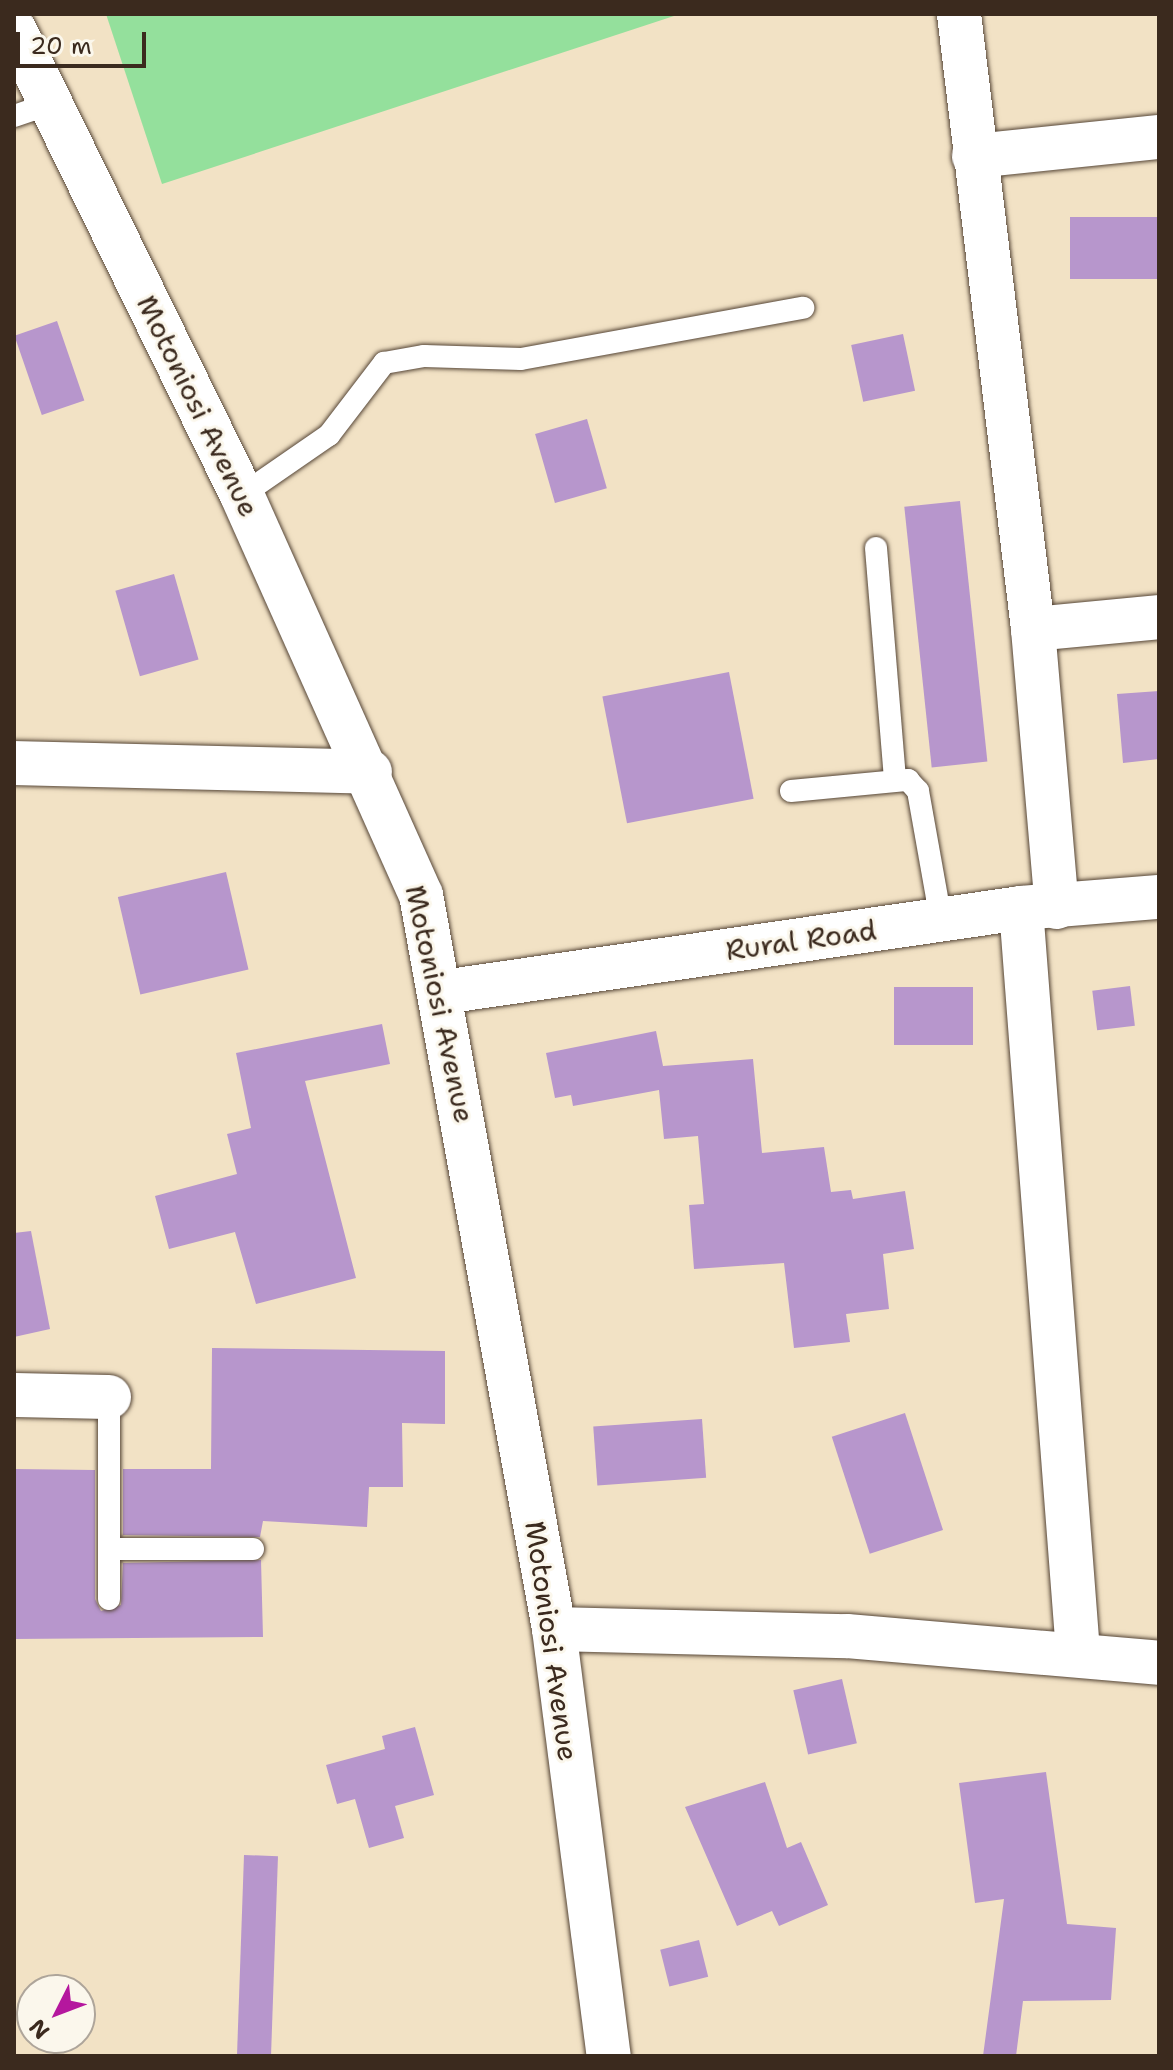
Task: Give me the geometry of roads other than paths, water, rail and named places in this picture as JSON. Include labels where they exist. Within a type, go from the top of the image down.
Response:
[{"type":"street","points":[[959,14],[1033,629],[1039,908],[1078,1653]]},
{"type":"street","name":"Motoniosi Avenue","points":[[14,29],[33,110],[242,495],[370,772],[421,895],[443,992],[554,1629],[609,2056]]},
{"type":"street","points":[[974,156],[1159,137]]},
{"type":"street","points":[[1033,629],[1159,617]]},
{"type":"street","points":[[14,763],[370,772]]},
{"type":"street","name":"Rural Road","points":[[443,992],[941,920],[1159,897]]},
{"type":"street","points":[[14,1395],[109,1397]]},
{"type":"street","points":[[554,1629],[847,1636],[1078,1653],[1159,1663]]},
{"type":"lane","points":[[242,495],[329,435],[384,363],[424,356],[521,359],[803,308]]},
{"type":"lane","points":[[876,548],[895,778]]},
{"type":"lane","points":[[791,791],[895,778],[918,791],[941,920]]},
{"type":"lane","points":[[109,1397],[109,1599]]},
{"type":"lane","points":[[109,1549],[253,1549]]}]
